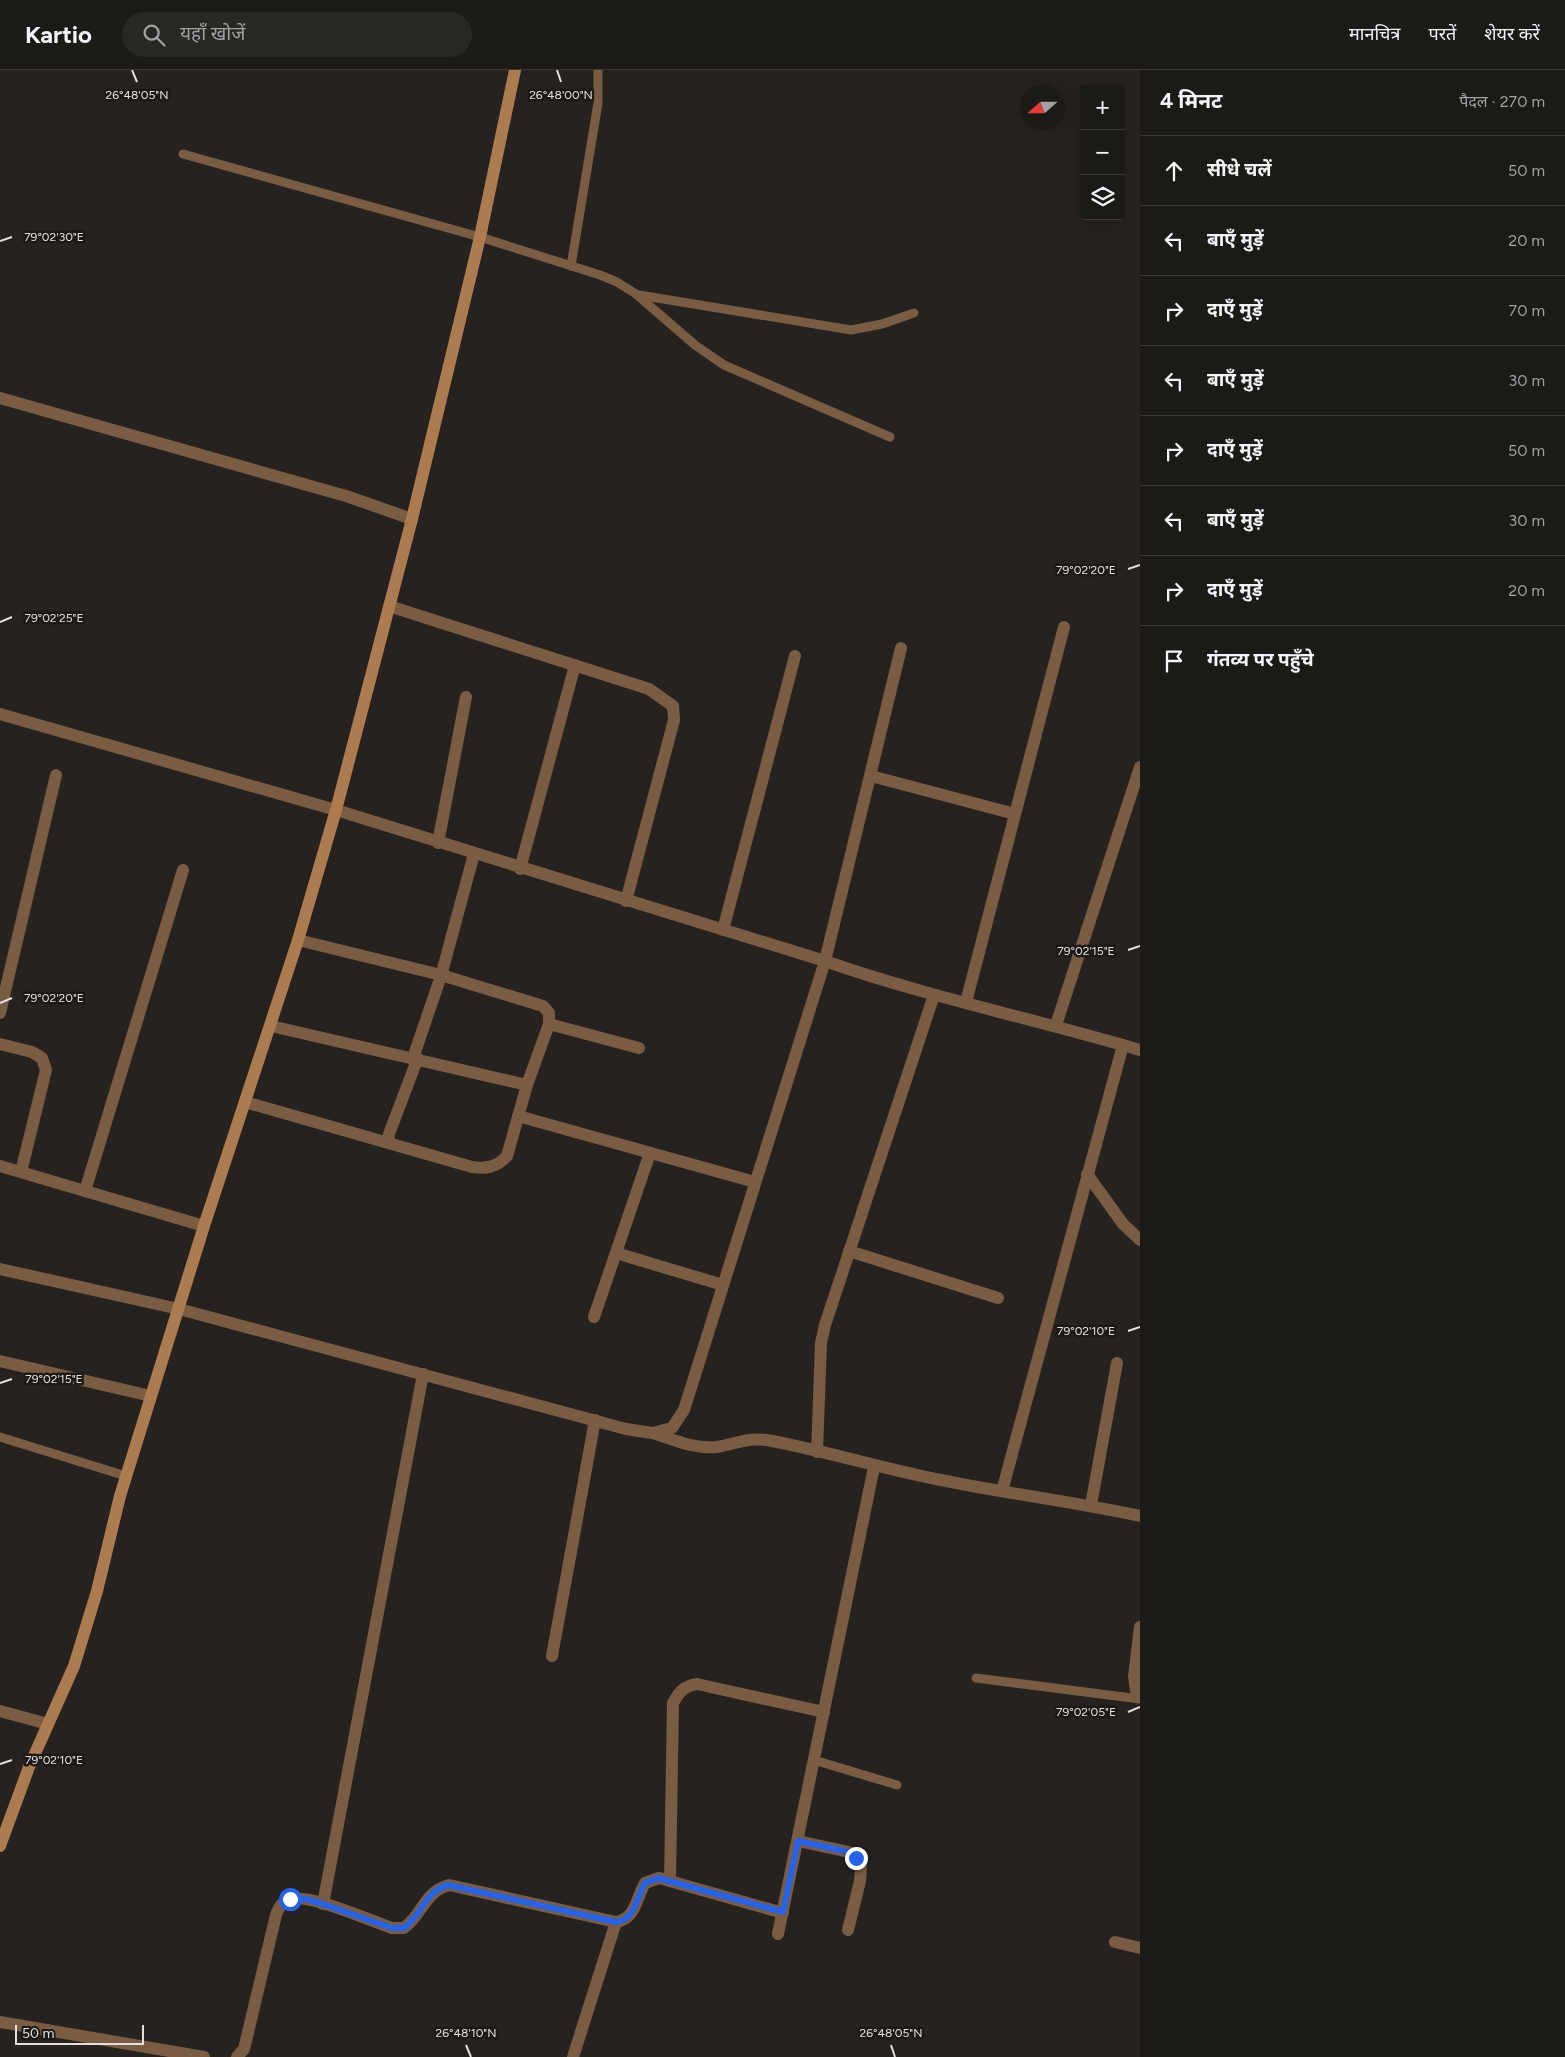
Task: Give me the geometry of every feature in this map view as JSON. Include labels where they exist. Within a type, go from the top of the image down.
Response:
[{"type":"street","points":[[0,1846],[48,1724],[74,1666],[98,1591],[126,1476],[204,1226],[271,1026],[336,810],[412,519],[480,237],[515,70]]},
{"type":"street","points":[[0,398],[346,496],[412,519]]},
{"type":"street","points":[[389,606],[649,689],[673,706],[674,720],[626,900]]},
{"type":"street","points":[[966,1002],[1064,627]]},
{"type":"street","points":[[652,1433],[672,1428],[684,1410],[824,961],[901,648]]},
{"type":"street","points":[[723,930],[795,656]]},
{"type":"street","points":[[520,868],[576,665]]},
{"type":"street","points":[[438,843],[466,697]]},
{"type":"street","points":[[0,714],[336,810],[824,961],[876,979],[1056,1025],[1140,1050]]},
{"type":"street","points":[[1056,1025],[1140,767]]},
{"type":"street","points":[[0,1013],[56,775]]},
{"type":"street","points":[[871,776],[1015,814]]},
{"type":"street","points":[[388,1142],[389,1134],[417,1060],[415,1052],[441,975],[474,854]]},
{"type":"street","points":[[85,1191],[183,870]]},
{"type":"street","points":[[245,1102],[472,1167],[491,1168],[500,1164],[507,1156],[527,1085],[549,1024],[549,1014],[543,1006],[441,975],[298,940]]},
{"type":"street","points":[[817,1452],[821,1343],[849,1251],[934,995]]},
{"type":"street","points":[[549,1024],[639,1048]]},
{"type":"street","points":[[271,1026],[527,1085]]},
{"type":"street","points":[[0,1044],[32,1052],[42,1058],[46,1070],[21,1172]]},
{"type":"street","points":[[1002,1491],[1123,1045]]},
{"type":"street","points":[[518,1116],[756,1182]]},
{"type":"street","points":[[594,1317],[650,1153]]},
{"type":"street","points":[[0,1166],[204,1226]]},
{"type":"street","points":[[1087,1174],[1123,1224],[1140,1240]]},
{"type":"street","points":[[849,1251],[998,1298]]},
{"type":"street","points":[[616,1253],[723,1285]]},
{"type":"street","points":[[0,1269],[179,1309],[595,1420],[652,1433],[693,1446],[717,1447],[751,1439],[770,1440],[874,1466],[1002,1491],[1091,1505],[1140,1516]]},
{"type":"street","points":[[0,1361],[151,1396]]},
{"type":"street","points":[[1091,1505],[1117,1363]]},
{"type":"street","points":[[323,1904],[423,1374]]},
{"type":"street","points":[[552,1656],[595,1420]]},
{"type":"street","points":[[778,1934],[874,1466]]},
{"type":"street","points":[[1140,1627],[1134,1676],[1136,1691],[1140,1694]]},
{"type":"street","points":[[670,1881],[674,1703],[679,1693],[688,1685],[697,1684],[824,1712]]},
{"type":"street","points":[[0,1711],[48,1724]]},
{"type":"street","points":[[798,1841],[849,1852],[861,1867],[860,1880],[848,1930]]},
{"type":"street","points":[[237,2057],[244,2049],[280,1906],[284,1901],[297,1898],[323,1904],[392,1928],[404,1928],[413,1922],[429,1895],[437,1888],[448,1885],[616,1922],[625,1921],[631,1916],[645,1883],[658,1878],[783,1912]]},
{"type":"street","points":[[572,2057],[616,1922]]},
{"type":"street","points":[[1115,1942],[1140,1948]]},
{"type":"street","points":[[0,2022],[204,2057]]},
{"type":"lane","points":[[571,266],[597,111],[598,70]]},
{"type":"lane","points":[[183,154],[480,237],[617,282],[636,294],[695,345],[724,365],[890,437]]},
{"type":"lane","points":[[636,294],[851,330],[882,324],[914,313]]},
{"type":"lane","points":[[0,1437],[126,1476]]},
{"type":"lane","points":[[976,1678],[1140,1700]]},
{"type":"lane","points":[[814,1760],[897,1785]]},
{"type":"route","points":[[290,1899],[306,1899],[392,1928],[404,1928],[413,1922],[429,1895],[437,1888],[448,1885],[616,1922],[625,1921],[631,1916],[639,1893],[645,1883],[651,1879],[658,1878],[783,1912],[798,1841],[849,1852],[856,1858]]}]
